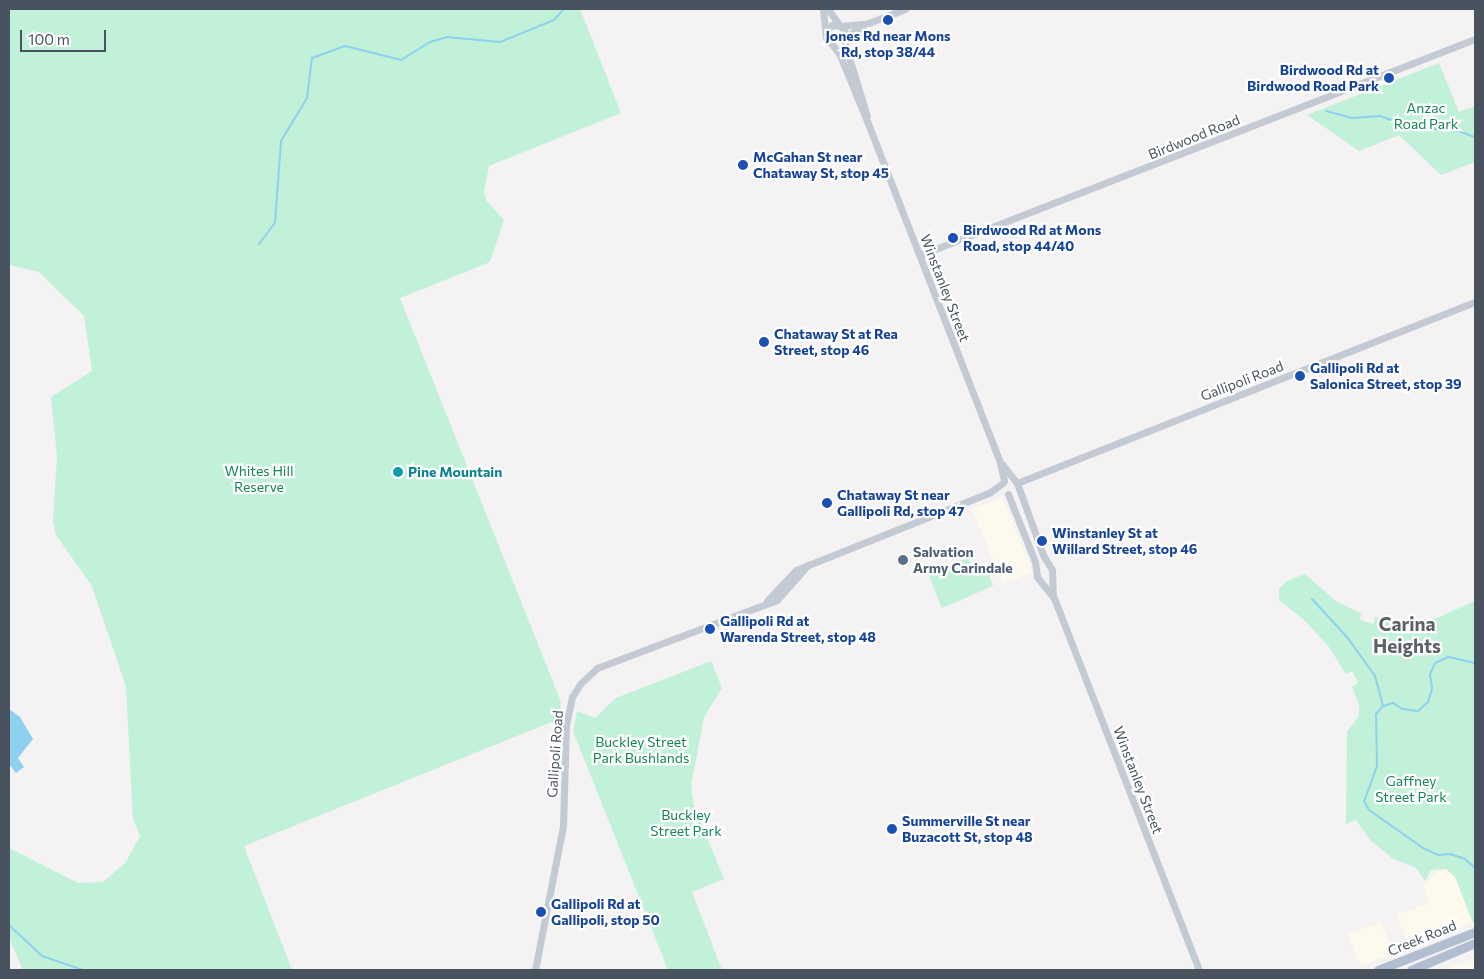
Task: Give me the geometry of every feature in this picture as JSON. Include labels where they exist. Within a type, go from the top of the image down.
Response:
[{"type":"main road","name":"Creek Road","points":[[1378,970],[1475,932]]},
{"type":"main road","name":"Creek Road","points":[[1411,970],[1475,943]]},
{"type":"street","name":"Winstanley Street","points":[[823,9],[827,29],[826,37],[833,45],[868,121],[1000,463],[1007,493],[1036,572],[1054,598]]},
{"type":"street","name":"Winstanley Street","points":[[828,9],[840,26],[845,39],[866,104],[868,121]]},
{"type":"street","points":[[833,45],[866,24],[905,9]]},
{"type":"street","points":[[827,29],[866,24]]},
{"type":"street","name":"Birdwood Road","points":[[920,255],[1475,39]]},
{"type":"street","name":"Gallipoli Road","points":[[1016,483],[1475,302]]},
{"type":"street","name":"Winstanley Street","points":[[1000,463],[1016,483],[1049,566],[1054,598],[1199,970]]},
{"type":"street","points":[[1004,482],[1016,483]]},
{"type":"street","name":"Gallipoli Road","points":[[535,970],[563,826],[566,725],[572,698],[580,684],[597,668],[767,601],[796,570],[989,493],[1004,482]]},
{"type":"street","points":[[1007,493],[1016,483]]},
{"type":"street","name":"Gallipoli Road","points":[[989,493],[1007,493]]},
{"type":"street","points":[[1036,572],[1041,566],[1049,566]]},
{"type":"street","points":[[1041,581],[1052,576]]},
{"type":"shaded area","points":[[1002,497],[1032,572],[1003,584],[972,509]]},
{"type":"shaded area","points":[[1449,861],[1473,923],[1410,948],[1397,915],[1429,903],[1423,886]]},
{"type":"shaded area","points":[[1381,922],[1393,954],[1361,966],[1348,935]]},
{"type":"shaded area","points":[[1475,958],[1475,970],[1444,970]]},
{"type":"green space","name":"Whites Hill Reserve","points":[[9,9],[580,9],[621,113],[489,166],[484,191],[486,200],[504,220],[490,262],[400,298],[561,702],[559,719],[244,846],[292,970],[23,970],[9,938],[9,848],[78,883],[103,882],[126,862],[140,836],[133,819],[126,687],[92,586],[56,535],[53,522],[57,456],[51,397],[92,371],[84,316],[39,272],[9,265]]},
{"type":"green space","name":"Anzac Road Park","points":[[1439,63],[1459,112],[1475,106],[1475,162],[1441,175],[1399,135],[1359,151],[1307,115]]},
{"type":"green space","points":[[968,558],[972,567],[984,563],[993,586],[942,608],[928,574]]},
{"type":"green space","name":"Gaffney Street Park","points":[[1305,574],[1337,602],[1361,613],[1360,620],[1373,624],[1375,617],[1396,622],[1397,629],[1409,628],[1409,621],[1437,618],[1475,601],[1475,922],[1473,923],[1455,877],[1446,869],[1431,870],[1425,881],[1416,868],[1392,858],[1370,840],[1356,820],[1346,824],[1347,732],[1359,716],[1359,704],[1352,687],[1358,683],[1352,671],[1346,674],[1329,647],[1304,620],[1279,600],[1279,589],[1287,581]]},
{"type":"green space","name":"Buckley Street Park Bushlands","points":[[711,661],[722,688],[704,717],[691,786],[694,805],[724,879],[692,892],[722,970],[668,970],[573,731],[577,711],[595,718],[616,698]]},
{"type":"water","points":[[9,709],[20,717],[33,739],[18,758],[24,767],[16,773],[9,764]]},
{"type":"waterway","points":[[259,244],[275,223],[281,141],[307,98],[312,58],[345,46],[401,60],[430,42],[447,37],[500,42],[554,20],[564,9]]},
{"type":"waterway","points":[[1326,111],[1352,118],[1380,116],[1411,127],[1459,131],[1475,137]]},
{"type":"waterway","points":[[1312,599],[1347,637],[1375,676],[1383,706]]},
{"type":"waterway","points":[[1475,663],[1448,657],[1435,663],[1430,674],[1432,689],[1428,702],[1418,711],[1402,709],[1393,703],[1383,706],[1376,714],[1377,766],[1364,801],[1369,810],[1423,848],[1438,855],[1450,854],[1465,859],[1475,868]]},
{"type":"waterway","points":[[9,925],[42,956],[83,970]]},
{"type":"place","name":"Jones Rd near Mons Rd, stop 38/44","points":[[888,20]]},
{"type":"place","name":"Birdwood Rd at Birdwood Road Park","points":[[1389,78]]},
{"type":"place","name":"McGahan St near Chataway St, stop 45","points":[[743,165]]},
{"type":"place","name":"Birdwood Rd at Mons Road, stop 44/40","points":[[953,238]]},
{"type":"place","name":"Chataway St at Rea Street, stop 46","points":[[764,342]]},
{"type":"place","name":"Gallipoli Rd at Salonica Street, stop 39","points":[[1300,376]]},
{"type":"place","name":"Pine Mountain","points":[[398,472]]},
{"type":"place","name":"Chataway St near Gallipoli Rd, stop 47","points":[[827,503]]},
{"type":"place","name":"Winstanley St at Willard Street, stop 46","points":[[1042,541]]},
{"type":"place","name":"Salvation Army Carindale","points":[[903,560]]},
{"type":"place","name":"Gallipoli Rd at Warenda Street, stop 48","points":[[710,629]]},
{"type":"place","name":"Summerville St near Buzacott St, stop 48","points":[[892,829]]},
{"type":"place","name":"Gallipoli Rd at Gallipoli, stop 50","points":[[541,912]]},
{"type":"district","name":"Carina Heights","points":[[1407,635]]},
{"type":"park label","name":"Buckley Street Park","points":[[686,824]]}]
